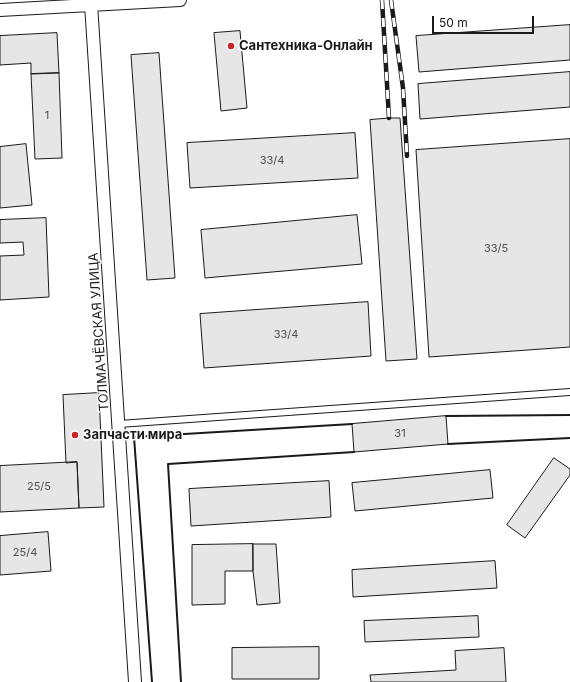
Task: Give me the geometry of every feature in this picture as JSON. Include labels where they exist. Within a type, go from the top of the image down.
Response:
[{"type":"street","points":[[0,10],[180,0]]},
{"type":"street","name":"ТОЛМАЧЁВСКАЯ УЛИЦА","points":[[91,4],[135,682]]},
{"type":"lane","points":[[119,424],[570,392]]},
{"type":"building","points":[[570,25],[570,60],[419,72],[416,36]]},
{"type":"building","points":[[240,31],[247,108],[221,111],[214,33]]},
{"type":"building","points":[[57,33],[59,73],[31,74],[31,63],[0,65],[0,36]]},
{"type":"building","points":[[159,53],[175,278],[147,280],[131,55]]},
{"type":"building","points":[[570,72],[570,107],[420,119],[418,84]]},
{"type":"building","points":[[59,73],[62,158],[35,159],[31,74]]},
{"type":"building","points":[[400,118],[417,359],[386,361],[370,120]]},
{"type":"building","points":[[355,133],[358,178],[190,188],[187,143]]},
{"type":"building","points":[[570,139],[570,347],[429,357],[416,150]]},
{"type":"building","points":[[26,144],[32,205],[0,208],[0,147]]},
{"type":"building","points":[[357,215],[362,264],[205,278],[201,230]]},
{"type":"building","points":[[46,218],[49,297],[0,300],[0,256],[24,255],[23,242],[0,243],[0,220]]},
{"type":"building","points":[[368,302],[371,356],[204,368],[200,314]]},
{"type":"building","points":[[99,393],[104,507],[79,508],[77,462],[66,463],[63,395]]},
{"type":"building","points":[[446,416],[448,444],[354,452],[352,424]]},
{"type":"building","points":[[554,458],[570,469],[570,475],[525,538],[507,525]]},
{"type":"building","points":[[77,462],[79,508],[0,512],[0,466]]},
{"type":"building","points":[[490,470],[493,498],[355,511],[352,483]]},
{"type":"building","points":[[329,481],[331,517],[191,526],[189,489]]},
{"type":"building","points":[[48,532],[51,571],[0,575],[0,536]]},
{"type":"building","points":[[253,544],[253,571],[225,571],[225,604],[192,605],[192,545]]},
{"type":"building","points":[[253,544],[276,544],[280,603],[257,605],[253,571]]},
{"type":"building","points":[[495,561],[497,588],[353,597],[352,570]]},
{"type":"building","points":[[478,616],[479,637],[365,642],[364,621]]},
{"type":"building","points":[[319,647],[319,679],[232,679],[232,648]]},
{"type":"building","points":[[504,648],[506,682],[371,682],[370,675],[456,670],[455,651]]},
{"type":"railway","points":[[382,0],[389,118]]},
{"type":"railway","points":[[391,0],[403,88],[407,156]]},
{"type":"wall","points":[[446,416],[570,415]]},
{"type":"wall","points":[[152,682],[134,437],[352,424]]},
{"type":"wall","points":[[448,444],[570,438]]},
{"type":"wall","points":[[181,682],[168,464],[354,452]]},
{"type":"place","name":"Сантехника-Онлайн","points":[[231,46]]},
{"type":"place","name":"Запчасти мира","points":[[75,435]]}]
